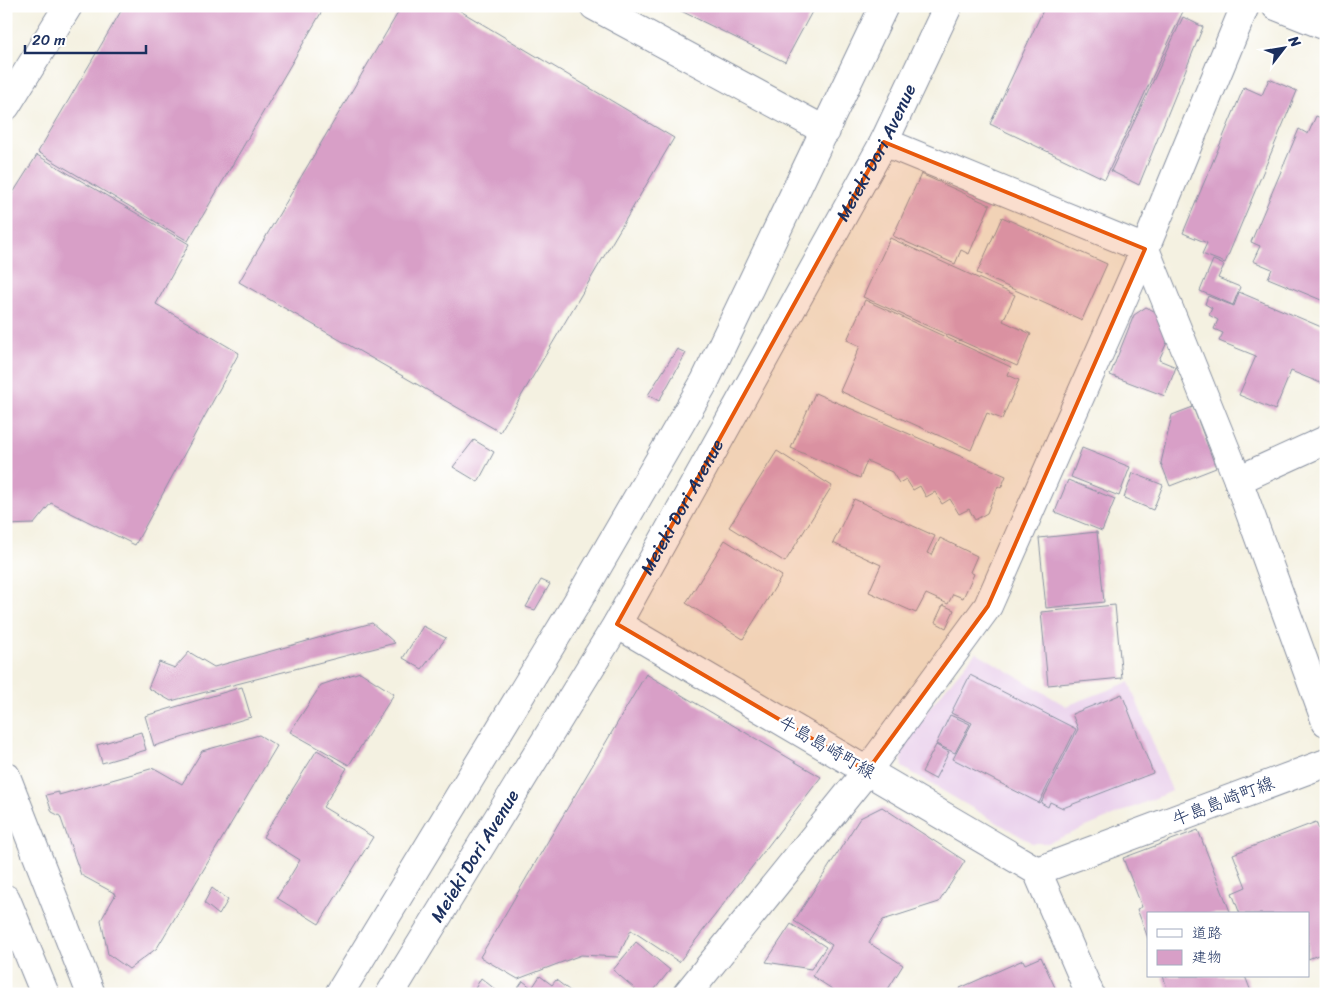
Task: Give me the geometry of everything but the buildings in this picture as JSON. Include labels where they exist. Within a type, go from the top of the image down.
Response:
[{"type":"street","points":[[6,106],[68,6]]},
{"type":"street","points":[[594,6],[826,131]]},
{"type":"street","points":[[339,994],[576,604],[705,381],[826,131],[884,6]]},
{"type":"street","name":"Meieki Dori Avenue","points":[[390,994],[617,624],[884,142],[948,6]]},
{"type":"street","points":[[686,994],[867,771],[988,606],[1145,249],[1246,6]]},
{"type":"street","points":[[1276,6],[1326,26]]},
{"type":"street","points":[[884,142],[1145,249],[1238,480],[1326,722]]},
{"type":"street","points":[[1238,480],[1326,440]]},
{"type":"street","name":"牛島島崎町線","points":[[617,624],[1037,871],[1326,763]]},
{"type":"street","points":[[6,776],[91,994]]},
{"type":"street","points":[[1037,871],[1090,994]]},
{"type":"street","points":[[6,899],[45,994]]},
{"type":"highlighted area","points":[[884,142],[1145,249],[988,606],[867,771],[617,624]]},
{"type":"shaded area","points":[[976,652],[1066,706],[1129,682],[1172,791],[1048,843],[1032,843],[902,767],[900,743]]}]
